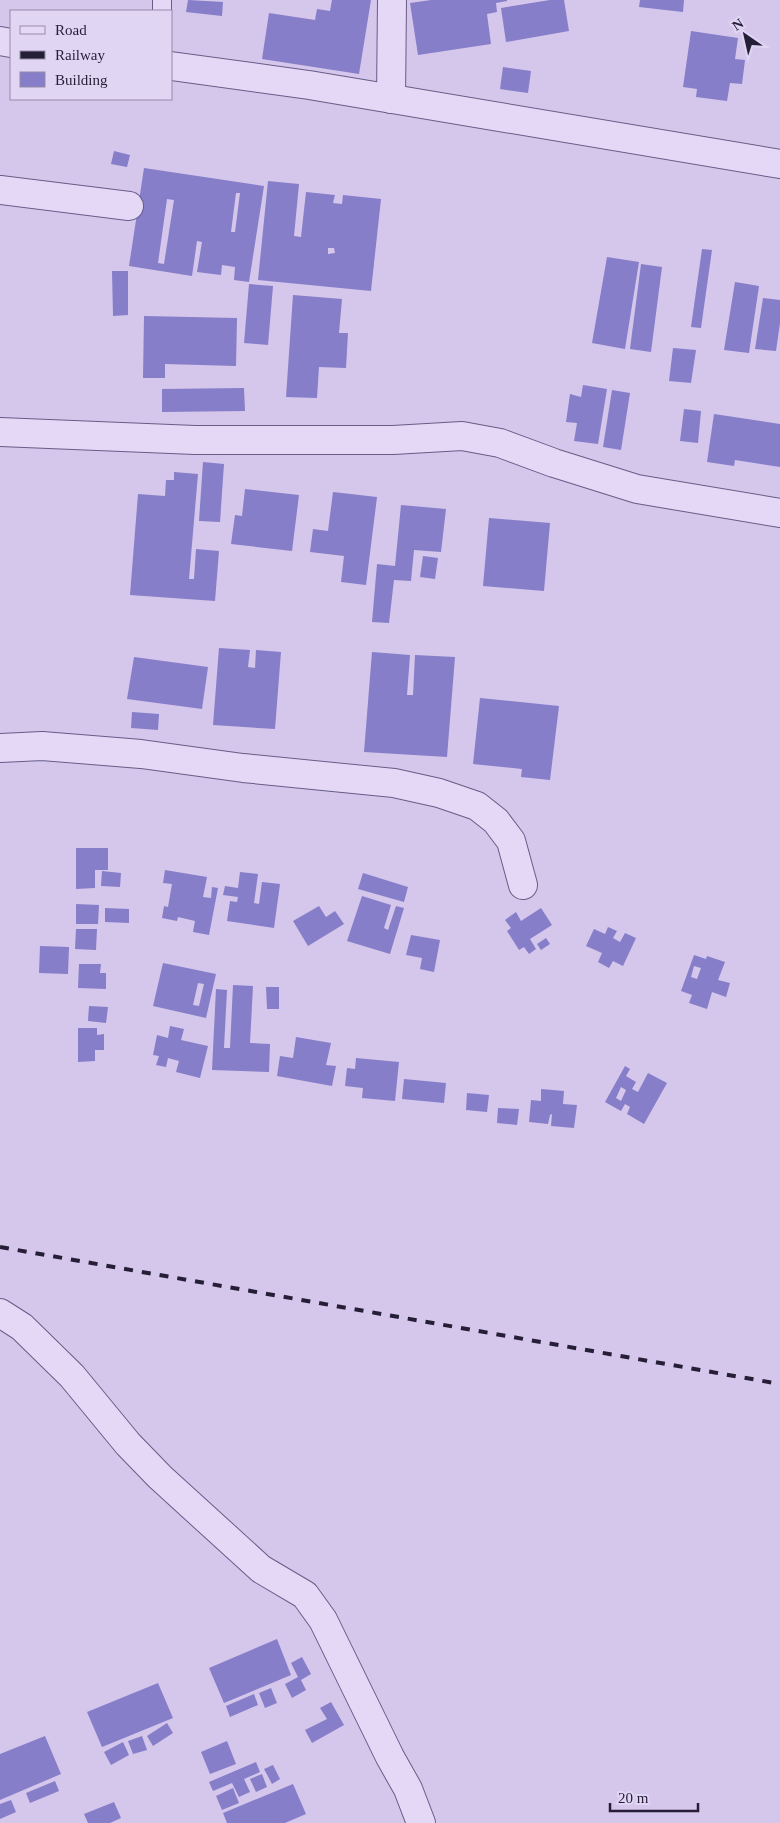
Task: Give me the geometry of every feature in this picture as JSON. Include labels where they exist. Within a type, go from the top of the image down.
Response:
[{"type":"street","points":[[391,99],[392,0]]},
{"type":"street","points":[[172,66],[308,85],[780,164]]},
{"type":"street","points":[[0,190],[129,206]]},
{"type":"street","points":[[0,432],[195,440],[393,440],[462,436],[500,443],[637,490],[780,513]]},
{"type":"street","points":[[0,748],[42,746],[141,754],[243,768],[394,783],[439,793],[477,806],[496,821],[512,841],[523,885]]},
{"type":"street","points":[[0,1313],[22,1327],[72,1376],[128,1444],[160,1477],[261,1569],[305,1595],[323,1620],[390,1757],[408,1789],[416,1821]]},
{"type":"building","points":[[188,0],[223,2],[222,16],[186,12]]},
{"type":"building","points":[[332,0],[371,0],[359,74],[262,59],[269,13],[315,20],[317,9],[330,11]]},
{"type":"building","points":[[431,0],[507,1],[496,3],[497,12],[487,14],[491,44],[418,55],[410,3]]},
{"type":"building","points":[[550,0],[564,0],[569,31],[506,42],[501,8]]},
{"type":"building","points":[[640,0],[684,0],[683,12],[639,7]]},
{"type":"building","points":[[691,31],[738,38],[735,59],[745,60],[742,84],[730,83],[727,101],[696,97],[697,89],[683,87]]},
{"type":"building","points":[[503,67],[531,71],[528,93],[500,89]]},
{"type":"building","points":[[114,151],[130,155],[127,167],[111,164]]},
{"type":"building","points":[[144,168],[264,186],[249,282],[234,280],[235,267],[222,265],[221,275],[197,272],[202,242],[197,241],[192,276],[129,266]],"holes":[[[236,193],[240,193],[235,232],[231,232]],[[167,199],[174,200],[164,264],[158,263]]]},
{"type":"building","points":[[268,181],[299,184],[294,236],[301,237],[306,192],[335,195],[333,203],[342,204],[343,195],[381,199],[371,291],[258,280]],"holes":[[[328,248],[334,248],[335,253],[328,254]]]},
{"type":"building","points":[[702,249],[712,250],[701,328],[691,327]]},
{"type":"building","points":[[607,257],[639,262],[625,349],[592,343]]},
{"type":"building","points":[[641,264],[662,267],[651,352],[630,349]]},
{"type":"building","points":[[112,271],[128,271],[128,315],[113,316]]},
{"type":"building","points":[[735,282],[759,286],[749,353],[724,350]]},
{"type":"building","points":[[249,284],[273,286],[268,345],[244,343]]},
{"type":"building","points":[[293,295],[342,299],[339,333],[348,333],[346,368],[319,367],[317,398],[286,397]]},
{"type":"building","points":[[763,298],[780,300],[780,323],[776,351],[755,349]]},
{"type":"building","points":[[144,316],[237,318],[236,366],[165,364],[165,378],[143,378]]},
{"type":"building","points":[[673,348],[696,350],[691,383],[669,381]]},
{"type":"building","points":[[583,385],[607,389],[598,444],[574,441],[577,423],[566,422],[570,394],[581,397]]},
{"type":"building","points":[[244,388],[245,411],[162,412],[162,389]]},
{"type":"building","points":[[612,390],[630,393],[621,450],[603,447]]},
{"type":"building","points":[[684,409],[701,411],[698,443],[680,441]]},
{"type":"building","points":[[714,414],[780,424],[780,467],[735,460],[734,466],[707,462]]},
{"type":"building","points":[[203,462],[224,464],[220,522],[199,521]]},
{"type":"building","points":[[174,472],[198,474],[189,579],[194,579],[196,549],[219,551],[215,601],[130,595],[138,494],[165,496],[166,480],[174,480]]},
{"type":"building","points":[[245,489],[299,495],[292,551],[231,544],[235,515],[242,516]]},
{"type":"building","points":[[333,492],[377,497],[366,585],[341,582],[344,556],[310,552],[313,529],[328,531]]},
{"type":"building","points":[[401,505],[446,509],[441,552],[414,550],[411,581],[394,580],[389,623],[372,622],[377,564],[395,566]]},
{"type":"building","points":[[489,518],[550,523],[544,591],[483,586]]},
{"type":"building","points":[[423,556],[438,558],[435,579],[420,577]]},
{"type":"building","points":[[219,648],[250,650],[248,667],[255,668],[256,650],[281,652],[275,729],[213,725]]},
{"type":"building","points":[[372,652],[410,655],[407,695],[413,695],[415,655],[455,657],[447,757],[364,752]]},
{"type":"building","points":[[134,657],[208,667],[202,709],[127,699]]},
{"type":"building","points":[[480,698],[559,706],[550,780],[521,777],[522,769],[473,764]]},
{"type":"building","points":[[132,712],[159,714],[158,730],[131,728]]},
{"type":"building","points":[[76,848],[108,848],[108,870],[95,870],[95,888],[76,889]]},
{"type":"building","points":[[165,870],[207,877],[203,897],[211,898],[212,887],[218,888],[209,935],[193,932],[195,921],[178,917],[177,921],[162,918],[164,906],[168,907],[172,884],[163,883]]},
{"type":"building","points":[[102,871],[121,873],[120,887],[101,886]]},
{"type":"building","points":[[240,872],[258,874],[254,903],[259,904],[262,882],[280,884],[274,928],[227,921],[230,901],[237,902],[238,897],[223,895],[225,886],[238,888]]},
{"type":"building","points":[[363,873],[408,887],[404,902],[358,889]]},
{"type":"building","points":[[362,896],[391,905],[384,928],[388,930],[396,906],[404,908],[390,954],[347,941]]},
{"type":"building","points":[[76,904],[99,905],[98,924],[76,924]]},
{"type":"building","points":[[319,906],[326,917],[335,911],[344,924],[308,946],[293,921]]},
{"type":"building","points":[[105,908],[129,909],[129,923],[105,922]]},
{"type":"building","points":[[541,908],[552,925],[530,939],[536,949],[529,954],[524,947],[519,950],[507,931],[511,928],[505,920],[516,912],[521,921]]},
{"type":"building","points":[[608,927],[617,931],[613,938],[620,942],[625,933],[636,938],[623,966],[613,961],[609,968],[598,962],[602,953],[586,946],[594,929],[605,934]]},
{"type":"building","points":[[76,929],[97,929],[96,950],[75,949]]},
{"type":"building","points":[[411,935],[440,940],[434,972],[420,969],[422,958],[406,955]]},
{"type":"building","points":[[546,938],[550,944],[541,950],[537,944]]},
{"type":"building","points":[[40,946],[69,947],[68,974],[39,973]]},
{"type":"building","points":[[694,955],[706,959],[707,956],[725,962],[718,980],[730,983],[726,997],[712,992],[707,1009],[689,1003],[692,995],[681,991]],"holes":[[[694,966],[701,968],[697,979],[691,977]]]},
{"type":"building","points":[[163,963],[216,974],[206,1018],[153,1006]],"holes":[[[198,983],[204,984],[199,1006],[193,1005]]]},
{"type":"building","points":[[79,964],[101,964],[100,973],[106,973],[106,989],[78,988]]},
{"type":"building","points":[[233,985],[253,986],[250,1043],[270,1044],[269,1072],[212,1070],[216,989],[227,990],[224,1048],[230,1048]]},
{"type":"building","points":[[266,987],[279,987],[279,1009],[267,1009]]},
{"type":"building","points":[[89,1006],[108,1007],[106,1023],[88,1021]]},
{"type":"building","points":[[170,1026],[184,1029],[181,1040],[208,1046],[200,1078],[176,1072],[179,1061],[168,1058],[166,1067],[156,1065],[159,1056],[153,1055],[157,1035],[168,1038]]},
{"type":"building","points":[[78,1028],[97,1028],[97,1035],[104,1034],[104,1050],[95,1050],[95,1061],[78,1062]]},
{"type":"building","points":[[296,1037],[331,1043],[326,1065],[336,1066],[332,1086],[277,1076],[280,1056],[293,1058]]},
{"type":"building","points":[[356,1058],[399,1062],[395,1101],[362,1098],[363,1088],[345,1086],[347,1068],[355,1069]]},
{"type":"building","points":[[625,1066],[630,1069],[626,1076],[636,1082],[632,1089],[638,1092],[648,1073],[667,1083],[644,1124],[627,1114],[630,1107],[625,1104],[621,1111],[605,1102]],"holes":[[[621,1087],[626,1090],[621,1101],[616,1098]]]},
{"type":"building","points":[[404,1079],[446,1083],[444,1103],[402,1099]]},
{"type":"building","points":[[541,1089],[564,1091],[563,1104],[577,1105],[574,1128],[551,1126],[552,1114],[548,1124],[529,1122],[531,1100],[541,1101]]},
{"type":"building","points":[[467,1093],[489,1095],[487,1112],[466,1110]]},
{"type":"building","points":[[498,1108],[519,1109],[517,1125],[497,1123]]},
{"type":"building","points":[[277,1639],[291,1675],[224,1703],[209,1668]]},
{"type":"building","points":[[302,1657],[311,1674],[301,1680],[306,1690],[292,1698],[285,1684],[298,1677],[291,1663]]},
{"type":"building","points":[[158,1683],[173,1718],[102,1747],[87,1712]]},
{"type":"building","points":[[271,1688],[277,1703],[265,1708],[259,1693]]},
{"type":"building","points":[[254,1694],[258,1705],[230,1717],[226,1706]]},
{"type":"building","points":[[331,1702],[344,1725],[312,1743],[305,1730],[327,1719],[320,1708]]},
{"type":"building","points":[[167,1723],[173,1733],[153,1746],[147,1736]]},
{"type":"building","points":[[45,1736],[61,1774],[0,1800],[0,1754]]},
{"type":"building","points":[[142,1736],[147,1750],[133,1754],[128,1741]]},
{"type":"building","points":[[227,1741],[236,1764],[210,1774],[201,1752]]},
{"type":"building","points":[[123,1742],[129,1755],[111,1765],[104,1752]]},
{"type":"building","points":[[256,1762],[260,1772],[244,1779],[250,1792],[239,1797],[232,1783],[213,1791],[209,1782]]},
{"type":"building","points":[[273,1765],[280,1779],[272,1784],[264,1769]]},
{"type":"building","points":[[262,1774],[267,1787],[256,1792],[250,1779]]},
{"type":"building","points":[[55,1781],[59,1791],[30,1803],[26,1793]]},
{"type":"building","points":[[293,1784],[306,1814],[285,1823],[227,1823],[223,1813]]},
{"type":"building","points":[[233,1788],[239,1803],[222,1810],[216,1796]]},
{"type":"building","points":[[11,1800],[16,1812],[0,1819],[0,1804]]},
{"type":"building","points":[[114,1802],[121,1818],[110,1823],[88,1823],[84,1814]]},
{"type":"railway","points":[[0,1247],[780,1384]]}]
